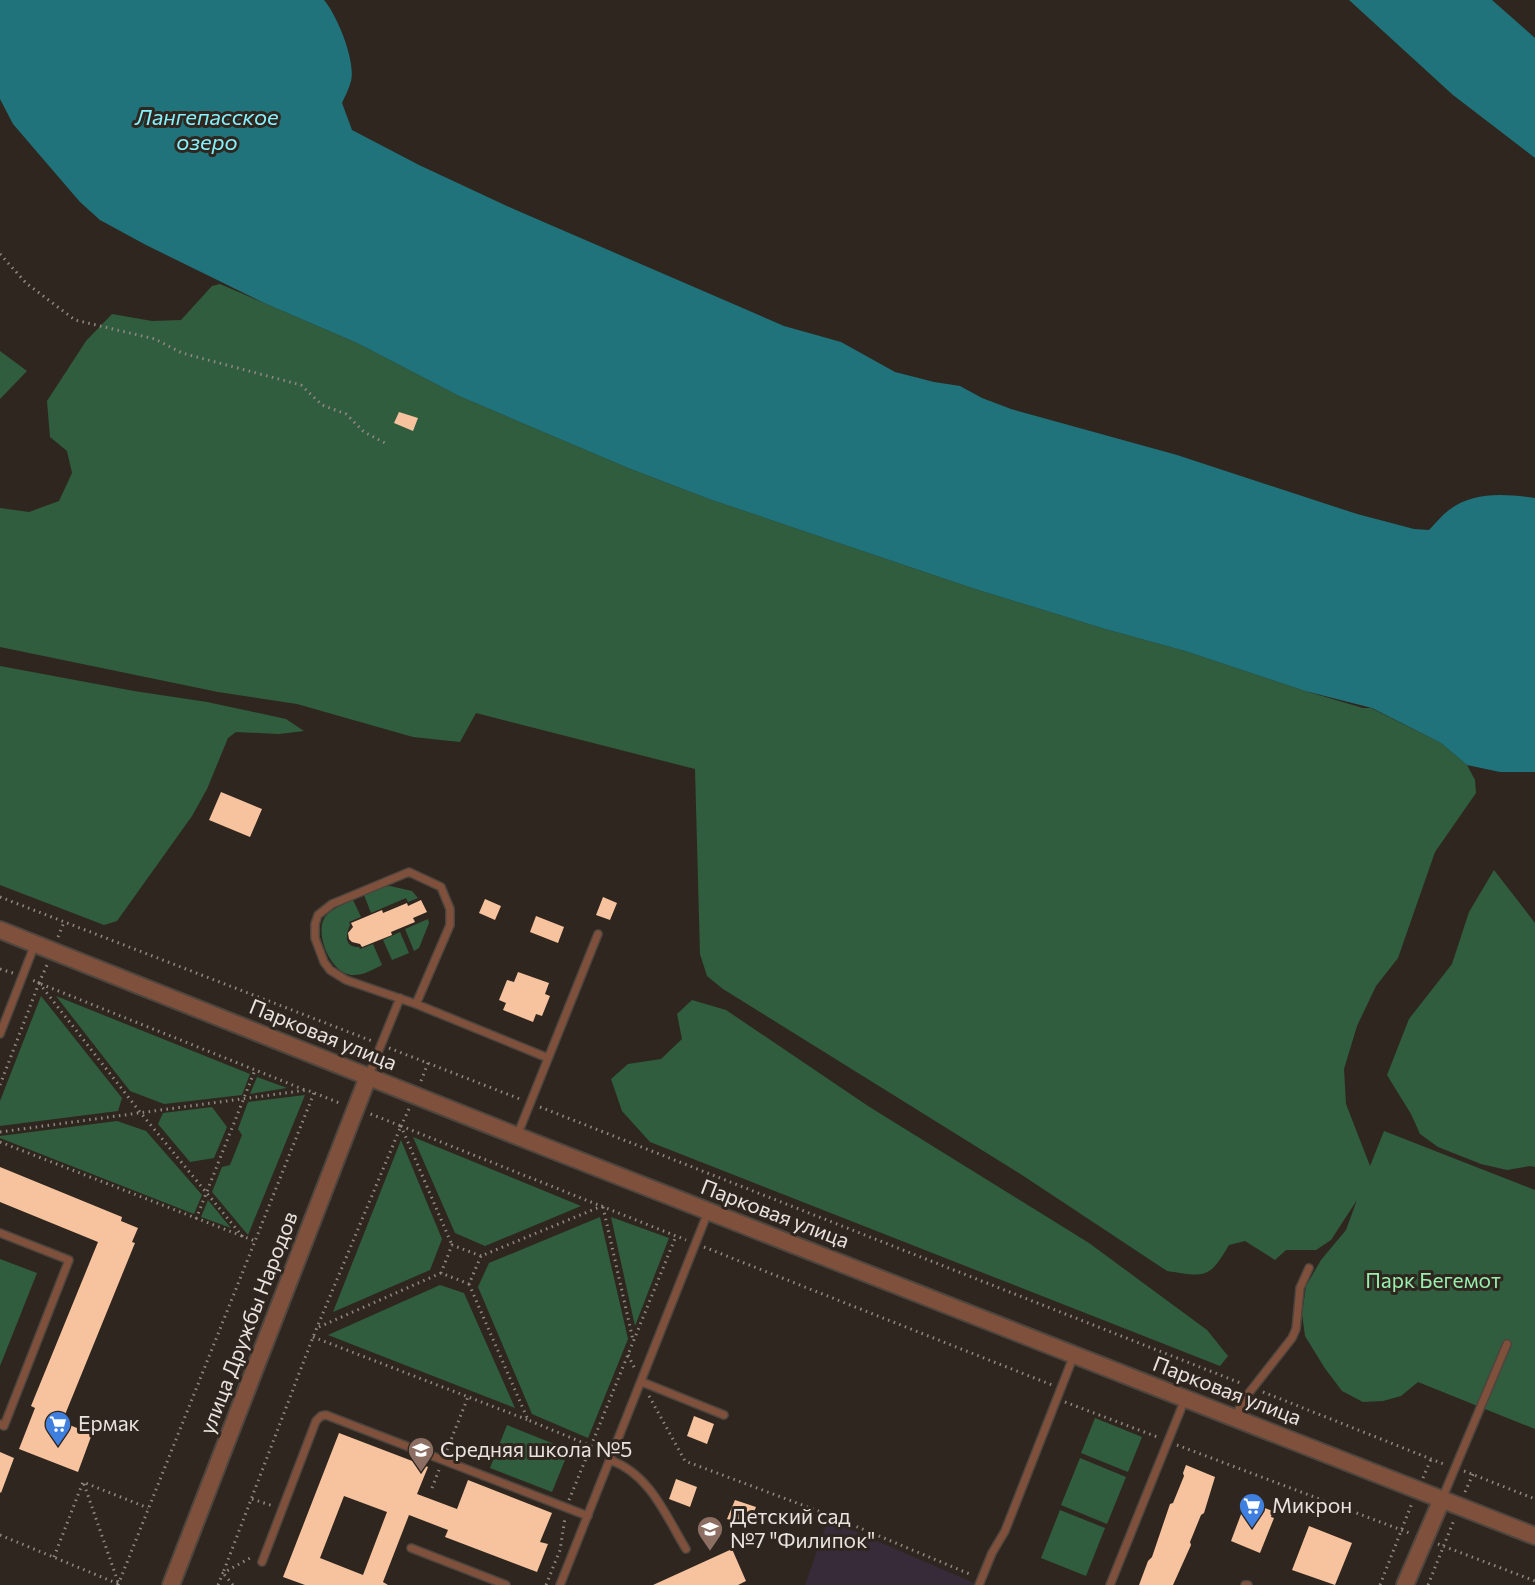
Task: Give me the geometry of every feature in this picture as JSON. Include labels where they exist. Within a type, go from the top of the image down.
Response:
[{"type":"street","name":"Парковая улица","points":[[0,930],[708,1212],[1535,1536]]},
{"type":"street","name":"улица Дружбы Народов","points":[[171,1585],[368,1077]]},
{"type":"street","points":[[1406,1585],[1442,1499]]},
{"type":"lane","points":[[416,1004],[450,925],[451,917],[441,887],[409,872],[325,908],[318,915],[314,931],[324,962],[337,976],[416,1004],[548,1058]]},
{"type":"lane","points":[[516,1136],[598,934]]},
{"type":"lane","points":[[0,1034],[35,944]]},
{"type":"lane","points":[[368,1077],[400,998]]},
{"type":"lane","points":[[560,1585],[708,1212]]},
{"type":"lane","points":[[0,1233],[69,1260],[4,1426],[0,1424]]},
{"type":"lane","points":[[1235,1418],[1253,1388],[1292,1338],[1296,1329],[1299,1288],[1309,1268]]},
{"type":"lane","points":[[1442,1499],[1507,1344]]},
{"type":"lane","points":[[980,1582],[992,1553],[1005,1531],[1074,1355]]},
{"type":"lane","points":[[642,1382],[724,1415]]},
{"type":"lane","points":[[1110,1585],[1185,1399]]},
{"type":"lane","points":[[262,1562],[316,1421],[326,1415],[588,1516]]},
{"type":"lane","points":[[610,1460],[628,1468],[647,1485],[686,1549]]},
{"type":"lane","points":[[411,1548],[506,1585]]},
{"type":"path","points":[[0,254],[26,283],[75,320],[155,339],[182,352],[301,385],[322,405],[346,414],[364,432],[387,444]]},
{"type":"path","points":[[0,897],[1535,1499]]},
{"type":"path","points":[[0,969],[1052,1385],[1065,1402],[1535,1581]]},
{"type":"path","points":[[0,1085],[39,983]]},
{"type":"path","points":[[39,983],[140,1112],[243,1237]]},
{"type":"path","points":[[196,1220],[255,1070]]},
{"type":"path","points":[[0,1132],[307,1090]]},
{"type":"path","points":[[119,1585],[314,1093]]},
{"type":"path","points":[[318,1327],[441,1273],[452,1245],[401,1126]]},
{"type":"path","points":[[218,1585],[313,1337],[401,1126]]},
{"type":"path","points":[[0,1142],[255,1241]]},
{"type":"path","points":[[452,1245],[481,1256],[602,1207]]},
{"type":"path","points":[[602,1207],[633,1342]]},
{"type":"path","points":[[313,1337],[591,1446],[676,1236]]},
{"type":"path","points":[[469,1284],[481,1256]]},
{"type":"path","points":[[441,1273],[469,1284],[528,1420]]},
{"type":"path","points":[[628,1355],[685,1461],[829,1515],[980,1582]]},
{"type":"path","points":[[432,1488],[468,1397]]},
{"type":"path","points":[[1380,1585],[1431,1459]]},
{"type":"path","points":[[1428,1585],[1473,1474]]},
{"type":"path","points":[[83,1482],[148,1508]]},
{"type":"path","points":[[54,1557],[83,1482]]},
{"type":"path","points":[[83,1482],[119,1585]]},
{"type":"path","points":[[252,1499],[282,1509]]},
{"type":"path","points":[[0,1535],[119,1585]]},
{"type":"path","points":[[223,1573],[267,1548]]},
{"type":"path","points":[[223,1573],[233,1585]]},
{"type":"shaded area","points":[[828,1520],[979,1585],[805,1585]]},
{"type":"green space","name":"Парк Бегемот","points":[[220,284],[357,343],[459,396],[628,468],[709,499],[972,588],[1185,651],[1305,691],[1363,708],[1371,708],[1441,743],[1467,765],[1475,780],[1476,793],[1435,852],[1398,958],[1376,986],[1357,1026],[1344,1069],[1346,1104],[1370,1166],[1384,1131],[1535,1190],[1535,1429],[1418,1382],[1401,1396],[1383,1401],[1363,1402],[1342,1391],[1305,1336],[1302,1314],[1306,1286],[1321,1260],[1346,1230],[1357,1200],[1331,1240],[1316,1250],[1286,1250],[1275,1260],[1245,1241],[1229,1245],[1211,1270],[1205,1273],[1167,1271],[1022,1175],[723,989],[707,976],[700,954],[695,769],[476,713],[460,742],[413,737],[297,704],[218,692],[0,647],[0,508],[29,512],[59,501],[72,473],[67,451],[50,437],[47,401],[86,341],[112,314],[152,321],[181,320],[212,286]]},
{"type":"green space","points":[[0,351],[27,371],[0,399]]},
{"type":"green space","points":[[0,666],[207,702],[286,719],[304,731],[279,734],[236,732],[228,738],[207,789],[192,816],[117,921],[104,925],[0,885]]},
{"type":"green space","points":[[1494,870],[1535,923],[1535,1167],[1507,1170],[1481,1164],[1438,1147],[1420,1134],[1411,1114],[1387,1075],[1409,1019],[1452,964],[1469,912]]},
{"type":"green space","points":[[390,886],[412,891],[418,898],[408,902],[406,898],[371,913],[364,895]]},
{"type":"green space","points":[[353,900],[361,917],[349,922],[348,942],[360,949],[373,944],[382,965],[367,972],[351,975],[337,967],[326,952],[322,924],[328,914]]},
{"type":"green space","points":[[428,919],[429,923],[419,948],[414,951],[405,929]]},
{"type":"green space","points":[[400,932],[409,953],[392,960],[383,940]]},
{"type":"green space","points":[[41,996],[122,1098],[118,1111],[0,1126],[0,1101]]},
{"type":"green space","points":[[56,996],[250,1074],[242,1095],[164,1104],[130,1091]]},
{"type":"green space","points":[[692,1000],[726,1010],[868,1106],[1089,1243],[1207,1330],[1228,1356],[1220,1366],[650,1142],[622,1111],[611,1079],[628,1064],[661,1059],[682,1039],[677,1014]]},
{"type":"green space","points":[[257,1077],[287,1088],[250,1094]]},
{"type":"green space","points":[[305,1095],[248,1235],[212,1192],[222,1167],[230,1165],[242,1135],[238,1129],[248,1102]]},
{"type":"green space","points":[[212,1107],[227,1127],[214,1158],[190,1162],[158,1124],[163,1113]]},
{"type":"green space","points":[[117,1121],[146,1131],[202,1195],[194,1214],[0,1138],[0,1136]]},
{"type":"green space","points":[[413,1137],[581,1206],[485,1246],[455,1233]]},
{"type":"green space","points":[[401,1140],[442,1239],[430,1270],[333,1312]]},
{"type":"green space","points":[[208,1200],[231,1228],[201,1217]]},
{"type":"green space","points":[[600,1217],[628,1339],[588,1438],[532,1414],[478,1287],[489,1263]]},
{"type":"green space","points":[[611,1217],[669,1238],[635,1326]]},
{"type":"green space","points":[[0,1259],[37,1273],[0,1366]]},
{"type":"green space","points":[[440,1285],[464,1293],[515,1408],[328,1335]]},
{"type":"green space","points":[[1095,1418],[1142,1437],[1128,1472],[1081,1453]]},
{"type":"green space","points":[[507,1425],[569,1450],[552,1492],[490,1468]]},
{"type":"green space","points":[[1080,1458],[1126,1477],[1107,1524],[1061,1505]]},
{"type":"green space","points":[[1060,1510],[1105,1528],[1086,1576],[1041,1558]]},
{"type":"water","name":"Лангепасское озеро","points":[[0,0],[324,0],[340,27],[351,62],[351,81],[342,103],[352,130],[419,165],[509,207],[784,326],[841,342],[895,372],[960,386],[982,398],[1011,409],[1177,455],[1357,514],[1414,529],[1429,530],[1449,510],[1479,497],[1501,495],[1535,498],[1535,772],[1500,772],[1467,765],[1441,743],[1372,708],[1305,691],[1185,651],[972,588],[709,499],[628,468],[459,396],[357,343],[264,303],[146,245],[100,220],[80,202],[13,124],[0,99]]},
{"type":"water","points":[[1349,0],[1492,0],[1535,38],[1535,158],[1453,95]]},
{"type":"building","points":[[399,412],[418,418],[413,431],[394,423]]},
{"type":"building","points":[[221,792],[262,809],[250,837],[209,820]]},
{"type":"building","points":[[603,897],[617,903],[610,920],[596,915]]},
{"type":"building","points":[[485,899],[501,906],[495,920],[479,913]]},
{"type":"building","points":[[421,900],[427,912],[413,918],[415,922],[391,932],[392,935],[362,947],[349,939],[348,933],[353,927],[351,923],[382,910],[383,913]]},
{"type":"building","points":[[536,916],[564,927],[558,943],[530,932]]},
{"type":"building","points":[[518,972],[549,983],[545,994],[550,996],[542,1016],[536,1014],[533,1022],[503,1010],[506,1003],[499,1000],[507,980],[514,982]]},
{"type":"building","points":[[0,1167],[122,1217],[121,1221],[138,1228],[132,1242],[135,1243],[62,1422],[92,1434],[78,1472],[19,1449],[35,1408],[31,1406],[98,1242],[0,1202]]},
{"type":"building","points":[[694,1416],[714,1424],[707,1444],[687,1436]]},
{"type":"building","points":[[339,1433],[428,1467],[417,1494],[457,1509],[468,1480],[552,1513],[540,1542],[548,1544],[537,1572],[445,1537],[448,1530],[409,1515],[383,1582],[388,1585],[305,1585],[283,1577]],"holes":[[[344,1496],[387,1512],[363,1575],[320,1558]]]},
{"type":"building","points":[[0,1452],[14,1458],[1,1493],[0,1492]]},
{"type":"building","points":[[1186,1465],[1215,1477],[1204,1513],[1201,1515],[1190,1542],[1191,1545],[1173,1585],[1139,1585],[1148,1561],[1152,1557],[1170,1504],[1173,1503],[1184,1476]]},
{"type":"building","points":[[676,1479],[697,1487],[690,1507],[669,1499]]},
{"type":"building","points":[[735,1500],[756,1507],[748,1527],[727,1519]]},
{"type":"building","name":"Микрон","points":[[1246,1501],[1273,1511],[1271,1517],[1274,1518],[1260,1553],[1231,1541]]},
{"type":"building","points":[[1309,1526],[1352,1543],[1335,1585],[1292,1570]]},
{"type":"building","points":[[732,1549],[746,1581],[738,1585],[653,1585]]},
{"type":"place","name":"Ермак","points":[[58,1447]]},
{"type":"place","name":"Средняя школа №5","points":[[421,1473]]},
{"type":"place","name":"Микрон","points":[[1252,1529]]},
{"type":"place","name":"Детский сад №7 \"Филипок\"","points":[[710,1552]]}]
